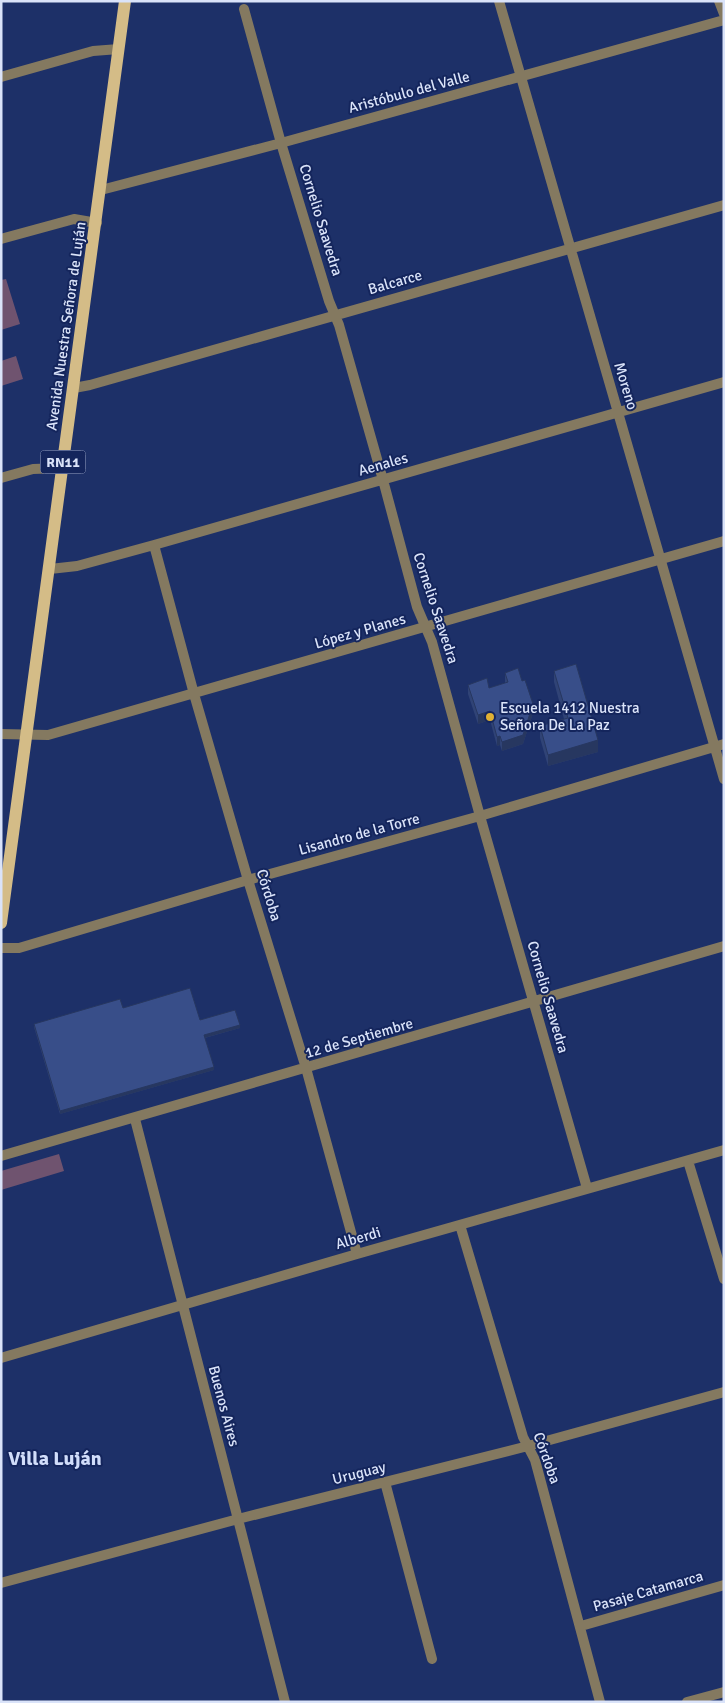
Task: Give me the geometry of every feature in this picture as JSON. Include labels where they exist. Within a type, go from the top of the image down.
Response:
[{"type":"main road","name":"Avenida Nuestra Señora de Luján","points":[[1,924],[97,222],[125,1]]},
{"type":"street","name":"Moreno","points":[[499,1],[661,560],[719,745],[724,779]]},
{"type":"street","points":[[719,1],[724,14]]},
{"type":"street","name":"Cornelio Saavedra","points":[[244,9],[281,143],[335,315],[383,480],[416,607],[432,642],[587,1188]]},
{"type":"street","name":"Aristóbulo del Valle","points":[[101,190],[281,143],[724,20]]},
{"type":"street","points":[[1,77],[93,51],[119,49]]},
{"type":"street","name":"Balcarce","points":[[74,388],[724,205]]},
{"type":"street","points":[[1,239],[74,219],[97,222]]},
{"type":"street","name":"Aenales","points":[[50,569],[77,566],[154,545],[724,382]]},
{"type":"street","points":[[1,478],[32,469],[62,468]]},
{"type":"street","name":"López y Planes","points":[[1,734],[48,735],[724,541]]},
{"type":"street","name":"Córdoba","points":[[154,545],[194,694],[248,880],[306,1068],[358,1254]]},
{"type":"street","name":"Lisandro de la Torre","points":[[1,948],[19,948],[248,880],[480,816],[719,745]]},
{"type":"street","name":"12 de Septiembre","points":[[1,1156],[724,946]]},
{"type":"street","name":"Buenos Aires","points":[[135,1118],[285,1702]]},
{"type":"street","name":"Alberdi","points":[[1,1358],[724,1150]]},
{"type":"street","points":[[688,1161],[724,1280]]},
{"type":"street","name":"Córdoba","points":[[460,1225],[523,1437],[535,1460],[600,1702]]},
{"type":"street","name":"Uruguay","points":[[1,1583],[238,1519],[528,1446],[724,1392]]},
{"type":"street","points":[[386,1482],[432,1659]]},
{"type":"street","name":"Pasaje Catamarca","points":[[581,1626],[724,1585]]},
{"type":"street","points":[[687,1702],[724,1692]]},
{"type":"shaded area","points":[[6,279],[20,324],[1,330],[1,280]]},
{"type":"shaded area","points":[[16,356],[23,379],[1,386],[1,361]]},
{"type":"shaded area","points":[[59,1154],[64,1171],[1,1190],[1,1171]]},
{"type":"building","points":[[576,664],[598,740],[548,755],[540,726],[568,718],[554,671]]},
{"type":"building","points":[[518,668],[522,681],[525,680],[533,704],[523,735],[502,742],[500,736],[497,737],[490,711],[478,715],[468,685],[487,678],[489,688],[508,682],[505,673]]},
{"type":"building","points":[[190,988],[200,1020],[235,1010],[240,1025],[204,1035],[214,1067],[60,1111],[34,1024],[120,999],[123,1008]]},
{"type":"place","name":"Escuela 1412 Nuestra Señora De La Paz","points":[[490,717]]},
{"type":"district","name":"Villa Luján","points":[[55,1458]]}]
